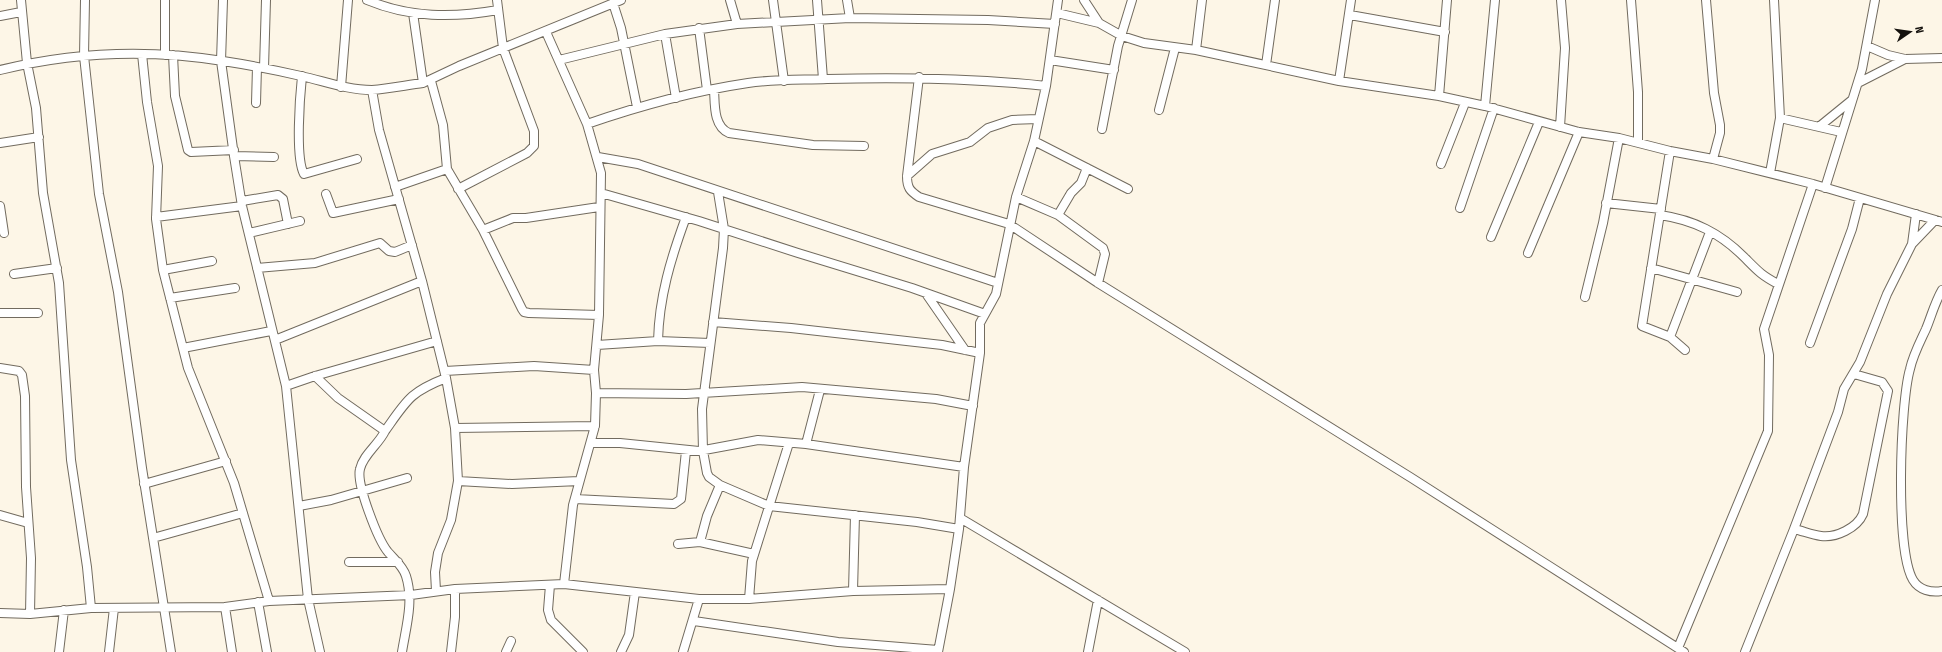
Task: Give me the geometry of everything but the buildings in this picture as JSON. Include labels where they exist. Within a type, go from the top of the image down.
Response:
[{"type":"street","points":[[20,0],[27,64],[36,108],[43,193],[57,268],[61,306],[71,460],[87,567],[91,608]]},
{"type":"street","points":[[85,0],[84,56],[99,194],[118,292],[144,484],[171,652]]},
{"type":"street","points":[[165,0],[169,55],[175,96],[188,150],[191,152],[234,153],[274,157]]},
{"type":"street","points":[[223,0],[221,61],[234,153],[242,203],[271,331],[275,340],[286,386],[308,599],[320,652]]},
{"type":"street","points":[[256,103],[261,68],[266,0]]},
{"type":"street","points":[[341,87],[348,0]]},
{"type":"street","points":[[367,0],[413,13],[460,16],[498,10]]},
{"type":"street","points":[[458,189],[527,153],[534,146],[534,131],[503,48],[497,0]]},
{"type":"street","points":[[730,0],[737,24]]},
{"type":"street","points":[[773,0],[784,81]]},
{"type":"street","points":[[817,0],[823,80]]},
{"type":"street","points":[[847,0],[850,18]]},
{"type":"street","points":[[694,621],[838,642],[938,651],[950,589],[959,529],[964,467],[980,352],[979,331],[985,314],[992,304],[998,283],[1009,224],[1034,141],[1046,86],[1058,0]]},
{"type":"street","points":[[1084,0],[1099,23]]},
{"type":"street","points":[[1102,129],[1114,70],[1132,0]]},
{"type":"street","points":[[1196,50],[1202,0]]},
{"type":"street","points":[[1266,65],[1275,0]]},
{"type":"street","points":[[1339,81],[1350,15],[1351,0]]},
{"type":"street","points":[[1438,96],[1447,0]]},
{"type":"street","points":[[1460,208],[1490,107],[1495,0]]},
{"type":"street","points":[[1560,127],[1565,48],[1561,0]]},
{"type":"street","points":[[1631,0],[1638,92],[1638,142]]},
{"type":"street","points":[[1706,0],[1714,93],[1720,125],[1720,133],[1713,159]]},
{"type":"street","points":[[1770,173],[1780,118],[1774,0]]},
{"type":"street","points":[[1825,188],[1841,132],[1858,83],[1867,46],[1875,0]]},
{"type":"street","points":[[0,70],[27,64],[84,56],[142,54],[169,55],[221,61],[302,76],[341,87],[372,90],[427,82],[459,66],[546,32],[612,2],[624,43],[637,107]]},
{"type":"street","points":[[0,16],[21,12]]},
{"type":"street","points":[[413,13],[427,82],[443,126],[448,169],[482,230],[524,312],[599,315]]},
{"type":"street","points":[[1057,13],[1099,23],[1122,36],[1144,43],[1196,50],[1339,81],[1438,96],[1465,103],[1490,107],[1538,122],[1579,132],[1638,142],[1670,151],[1713,159],[1814,184],[1939,221]]},
{"type":"street","points":[[1350,15],[1445,32]]},
{"type":"street","points":[[559,60],[624,43],[699,28],[737,24],[777,23],[819,18],[988,20],[1055,24]]},
{"type":"street","points":[[699,28],[710,90],[718,121],[724,131],[813,145],[864,146]]},
{"type":"street","points":[[546,32],[587,124],[598,157],[601,173],[598,345],[594,370],[596,393],[595,426],[575,499],[564,584]]},
{"type":"street","points":[[665,34],[676,98]]},
{"type":"street","points":[[1867,46],[1888,55],[1905,59],[1942,58]]},
{"type":"street","points":[[1159,110],[1175,48]]},
{"type":"street","points":[[142,54],[147,102],[158,166],[156,216],[163,270],[183,348],[196,391],[226,461],[269,601]]},
{"type":"street","points":[[1858,83],[1905,59]]},
{"type":"street","points":[[1050,60],[1114,70]]},
{"type":"street","points":[[302,76],[298,124],[301,164],[304,174],[357,159]]},
{"type":"street","points":[[919,77],[907,176],[907,185],[910,191],[919,197],[1009,224],[1098,282],[1417,481],[1681,650],[1768,431],[1769,355],[1764,329],[1778,284],[1814,184]]},
{"type":"street","points":[[587,124],[637,107],[710,90],[754,82],[919,77],[1003,81],[1046,86]]},
{"type":"street","points":[[372,90],[379,130],[422,281],[437,341],[455,428],[458,481],[451,520],[438,553],[435,572],[436,591]]},
{"type":"street","points":[[1820,126],[1852,100]]},
{"type":"street","points":[[1441,164],[1465,103]]},
{"type":"street","points":[[1780,118],[1841,132]]},
{"type":"street","points":[[907,176],[932,154],[970,142],[994,125],[1012,120],[1038,119]]},
{"type":"street","points":[[1491,237],[1538,122]]},
{"type":"street","points":[[1528,252],[1579,132]]},
{"type":"street","points":[[0,143],[39,137]]},
{"type":"street","points":[[1585,297],[1619,138]]},
{"type":"street","points":[[1034,141],[1128,189]]},
{"type":"street","points":[[1670,151],[1642,326],[1670,337],[1685,350]]},
{"type":"street","points":[[598,157],[638,164],[718,192],[998,283]]},
{"type":"street","points":[[1058,215],[1071,193],[1080,183],[1087,168]]},
{"type":"street","points":[[395,187],[448,169]]},
{"type":"street","points":[[718,192],[724,229],[704,394],[703,451],[707,473],[713,481],[720,485],[769,506],[855,515],[959,529]]},
{"type":"street","points":[[601,193],[686,217],[912,288],[927,295],[985,314]]},
{"type":"street","points":[[326,194],[333,213],[399,199]]},
{"type":"street","points":[[156,216],[242,203],[278,195],[283,199],[288,224]]},
{"type":"street","points":[[1016,197],[1058,215],[1104,250],[1105,254],[1098,282]]},
{"type":"street","points":[[1810,343],[1847,242],[1860,198]]},
{"type":"street","points":[[1606,203],[1660,212],[1696,223],[1744,257],[1760,274],[1778,284]]},
{"type":"street","points":[[0,206],[4,233]]},
{"type":"street","points":[[482,230],[513,218],[526,218],[600,207]]},
{"type":"street","points":[[1745,652],[1794,529],[1838,412],[1844,389],[1854,374],[1887,294],[1912,244],[1916,214]]},
{"type":"street","points":[[658,341],[658,322],[663,290],[686,217]]},
{"type":"street","points":[[249,233],[300,221]]},
{"type":"street","points":[[1912,244],[1939,221]]},
{"type":"street","points":[[1670,337],[1710,232]]},
{"type":"street","points":[[257,268],[314,263],[380,243],[389,250],[395,252],[412,245]]},
{"type":"street","points":[[163,270],[212,261]]},
{"type":"street","points":[[14,274],[57,268]]},
{"type":"street","points":[[1651,268],[1737,292]]},
{"type":"street","points":[[275,340],[422,281]]},
{"type":"street","points":[[170,298],[235,288]]},
{"type":"street","points":[[1942,290],[1909,370],[1905,403],[1902,480],[1903,541],[1909,572],[1920,588],[1929,591],[1942,591]]},
{"type":"street","points":[[927,295],[965,350]]},
{"type":"street","points":[[0,313],[38,313]]},
{"type":"street","points":[[713,322],[791,328],[980,352]]},
{"type":"street","points":[[183,348],[271,331]]},
{"type":"street","points":[[286,386],[315,376],[437,341]]},
{"type":"street","points":[[598,345],[658,341],[710,343]]},
{"type":"street","points":[[402,652],[410,595],[406,575],[398,562],[388,552],[381,540],[363,490],[359,472],[362,463],[407,401],[416,392],[445,375],[534,366],[594,370]]},
{"type":"street","points":[[0,368],[19,371],[22,375],[25,396],[28,523],[31,558],[30,614]]},
{"type":"street","points":[[1794,529],[1822,536],[1829,536],[1856,525],[1863,514],[1888,391],[1882,382],[1854,374]]},
{"type":"street","points":[[315,376],[338,398],[385,431]]},
{"type":"street","points":[[596,393],[704,394],[787,387],[936,400],[973,406]]},
{"type":"street","points":[[806,444],[820,390]]},
{"type":"street","points":[[455,428],[595,426]]},
{"type":"street","points":[[591,443],[620,443],[686,451],[703,451],[758,440],[806,444],[964,467]]},
{"type":"street","points":[[749,599],[750,576],[754,554],[789,443]]},
{"type":"street","points":[[575,499],[678,503],[681,499],[686,451]]},
{"type":"street","points":[[144,484],[226,461]]},
{"type":"street","points":[[299,506],[331,500],[407,478]]},
{"type":"street","points":[[458,481],[512,484],[579,481]]},
{"type":"street","points":[[700,542],[707,516],[720,485]]},
{"type":"street","points":[[153,538],[243,513]]},
{"type":"street","points":[[0,515],[28,523]]},
{"type":"street","points":[[853,591],[855,515]]},
{"type":"street","points":[[960,518],[1184,652]]},
{"type":"street","points":[[678,544],[700,542],[754,554]]},
{"type":"street","points":[[349,562],[398,562]]},
{"type":"street","points":[[0,613],[30,614],[91,608],[225,607],[269,601],[410,595],[454,589],[564,584],[699,599],[749,599],[853,591],[950,589]]},
{"type":"street","points":[[550,585],[549,616],[583,652]]},
{"type":"street","points":[[451,652],[455,617],[454,589]]},
{"type":"street","points":[[621,652],[630,631],[635,592]]},
{"type":"street","points":[[683,652],[694,621],[699,599]]},
{"type":"street","points":[[1088,652],[1098,600]]},
{"type":"street","points":[[258,602],[267,652]]},
{"type":"street","points":[[225,607],[232,652]]},
{"type":"street","points":[[109,652],[114,608]]},
{"type":"street","points":[[59,652],[64,610]]},
{"type":"street","points":[[506,652],[511,641]]}]
